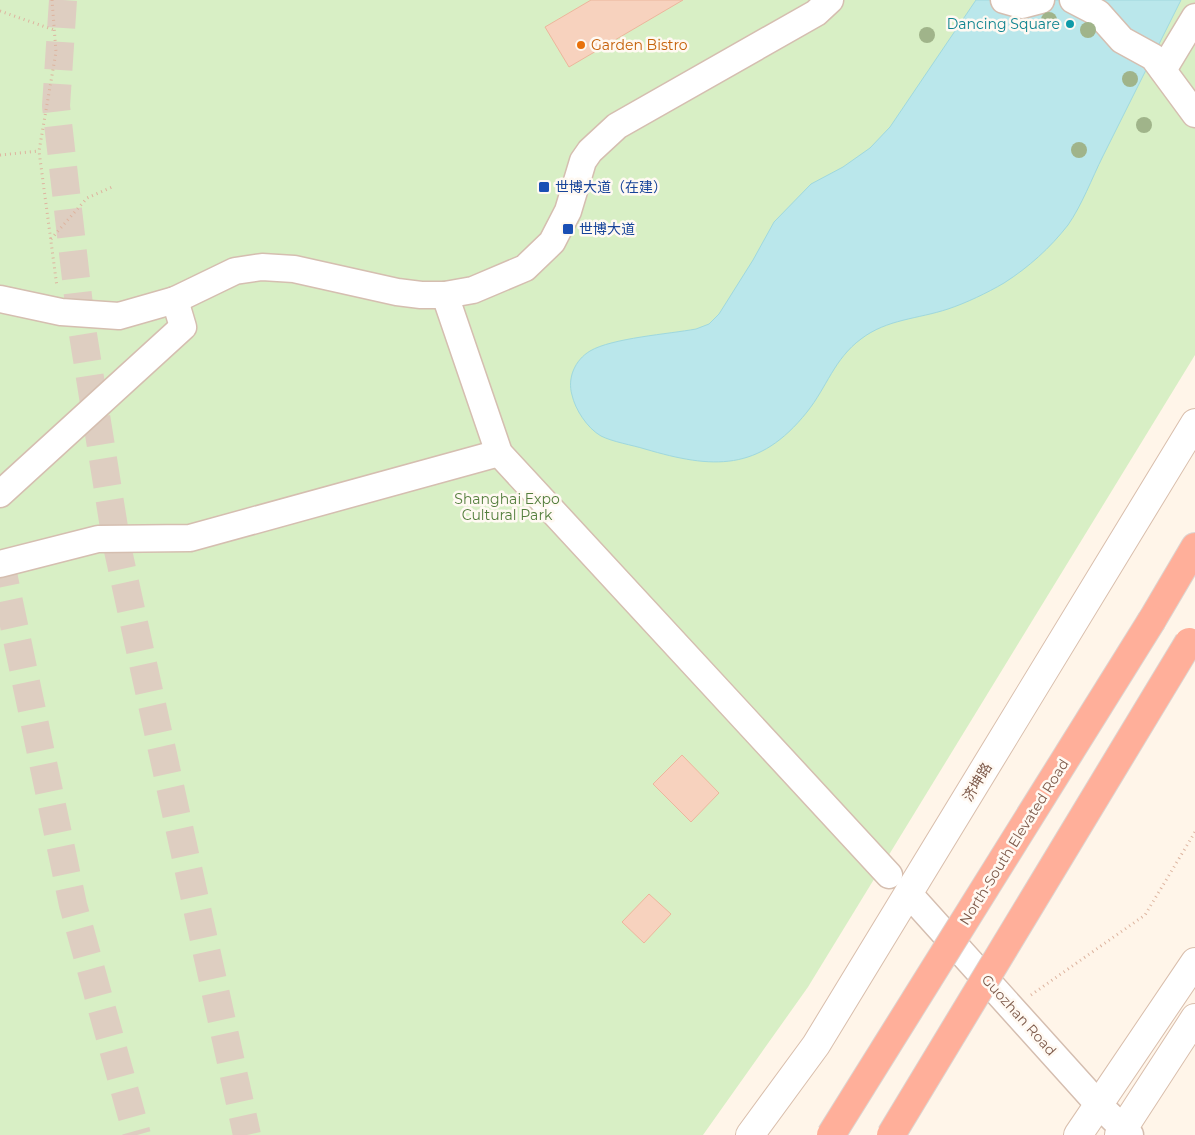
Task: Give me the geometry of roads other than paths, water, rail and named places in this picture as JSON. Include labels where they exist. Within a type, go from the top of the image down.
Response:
[{"type":"highway","name":"North-South Elevated Road","points":[[831,1135],[1147,629],[1195,547]]},
{"type":"highway","points":[[891,1135],[1195,633]]},
{"type":"street","points":[[0,299],[61,312],[119,316],[175,300],[235,271],[262,267],[294,270],[396,292],[445,295],[473,290],[525,268],[545,250],[559,232],[568,211],[583,161],[590,151],[617,126],[816,13],[830,0]]},
{"type":"street","points":[[1004,0],[1022,5],[1041,0]]},
{"type":"street","points":[[1073,0],[1098,13],[1122,40],[1153,57],[1195,114]]},
{"type":"street","points":[[1163,70],[1195,17]]},
{"type":"street","points":[[445,295],[499,453],[889,875]]},
{"type":"street","points":[[0,494],[183,327],[175,300]]},
{"type":"street","name":"济坤路","points":[[750,1135],[816,1045],[1195,423]]},
{"type":"street","points":[[0,564],[98,539],[190,538],[499,453]]},
{"type":"street","name":"Guozhan Road","points":[[909,894],[1124,1133]]},
{"type":"street","points":[[1078,1135],[1195,962]]},
{"type":"street","points":[[1124,1133],[1195,1018]]},
{"type":"water","points":[[976,0],[1181,0],[1078,209],[1054,242],[1022,270],[984,294],[948,309],[881,327],[861,339],[837,364],[814,403],[789,432],[771,446],[753,455],[734,460],[713,462],[692,460],[611,440],[596,433],[579,412],[571,389],[572,376],[580,359],[590,351],[612,343],[696,329],[709,324],[719,314],[774,222],[811,184],[843,167],[870,148],[890,127]]},
{"type":"tunnel","points":[[63,0],[56,106],[81,322],[117,546],[247,1135]]},
{"type":"tunnel","points":[[0,559],[73,905],[137,1135]]},
{"type":"place","name":"Dancing Square","points":[[1070,24]]},
{"type":"place","name":"Garden Bistro","points":[[581,45]]},
{"type":"place","name":"世博大道（在建）","points":[[544,187]]},
{"type":"place","name":"世博大道","points":[[568,229]]},
{"type":"park label","name":"Shanghai Expo Cultural Park","points":[[507,508]]}]
